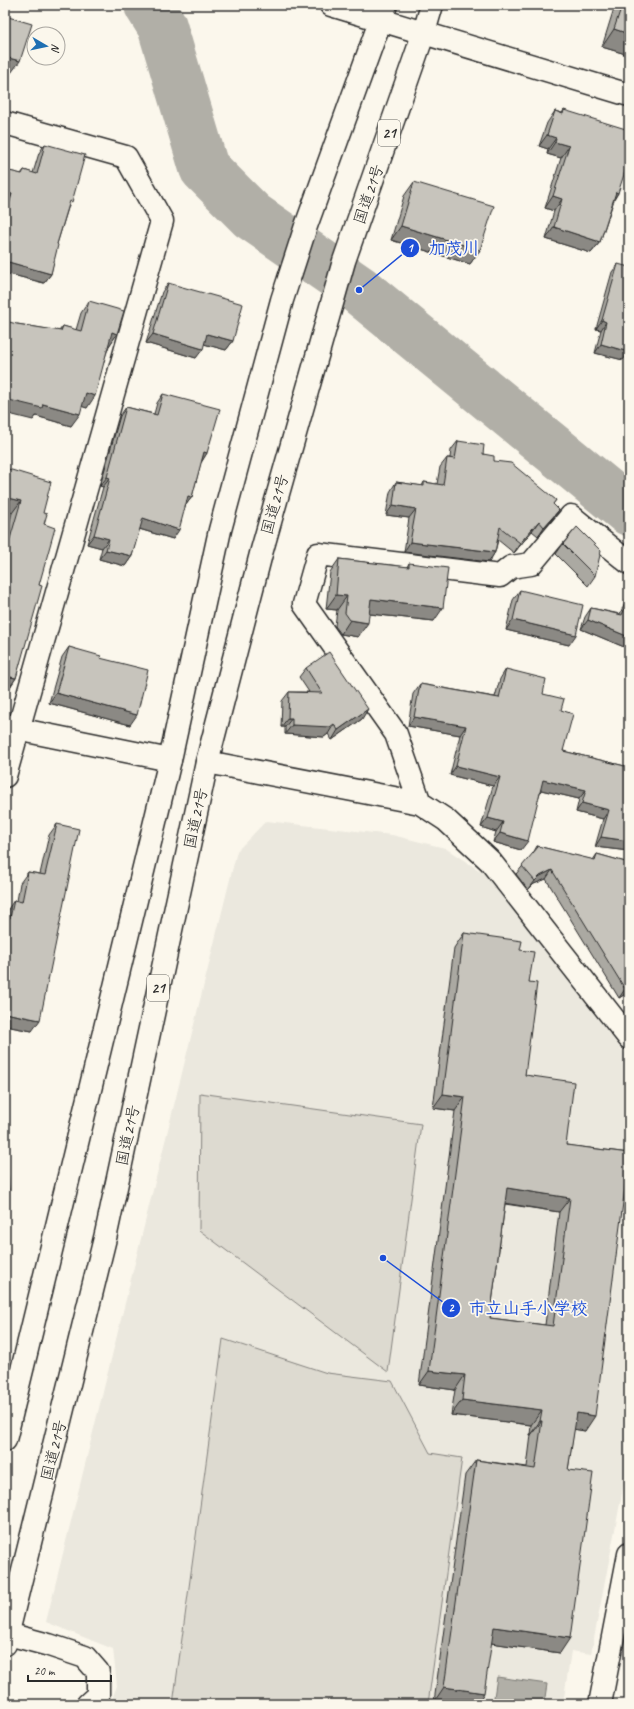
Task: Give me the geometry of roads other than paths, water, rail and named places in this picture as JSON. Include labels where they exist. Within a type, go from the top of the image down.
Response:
[{"type":"main road","points":[[331,5],[384,13],[424,32],[629,95]]},
{"type":"main road","name":"国道21号","points":[[6,1639],[106,1234],[207,762],[262,550],[344,261],[424,32],[432,5]]},
{"type":"main road","points":[[5,1440],[170,760],[220,530],[282,300],[306,226],[384,13]]},
{"type":"main road","points":[[5,123],[126,157],[162,220],[11,727],[5,776]]},
{"type":"main road","points":[[420,803],[396,734],[304,604],[318,554],[500,576],[510,567],[531,564],[571,516],[629,563]]},
{"type":"main road","points":[[11,727],[170,760]]},
{"type":"main road","points":[[207,762],[420,803],[446,820],[490,860],[629,1038]]},
{"type":"main road","points":[[600,1704],[629,1554]]},
{"type":"main road","points":[[6,1639],[49,1645],[85,1657],[98,1672],[98,1695],[88,1704]]},
{"type":"waterway","points":[[149,5],[162,26],[204,168],[252,216],[359,290],[629,511]]},
{"type":"place","name":"加茂川","points":[[359,290]]},
{"type":"place","name":"市立山手小学校","points":[[383,1258]]}]
